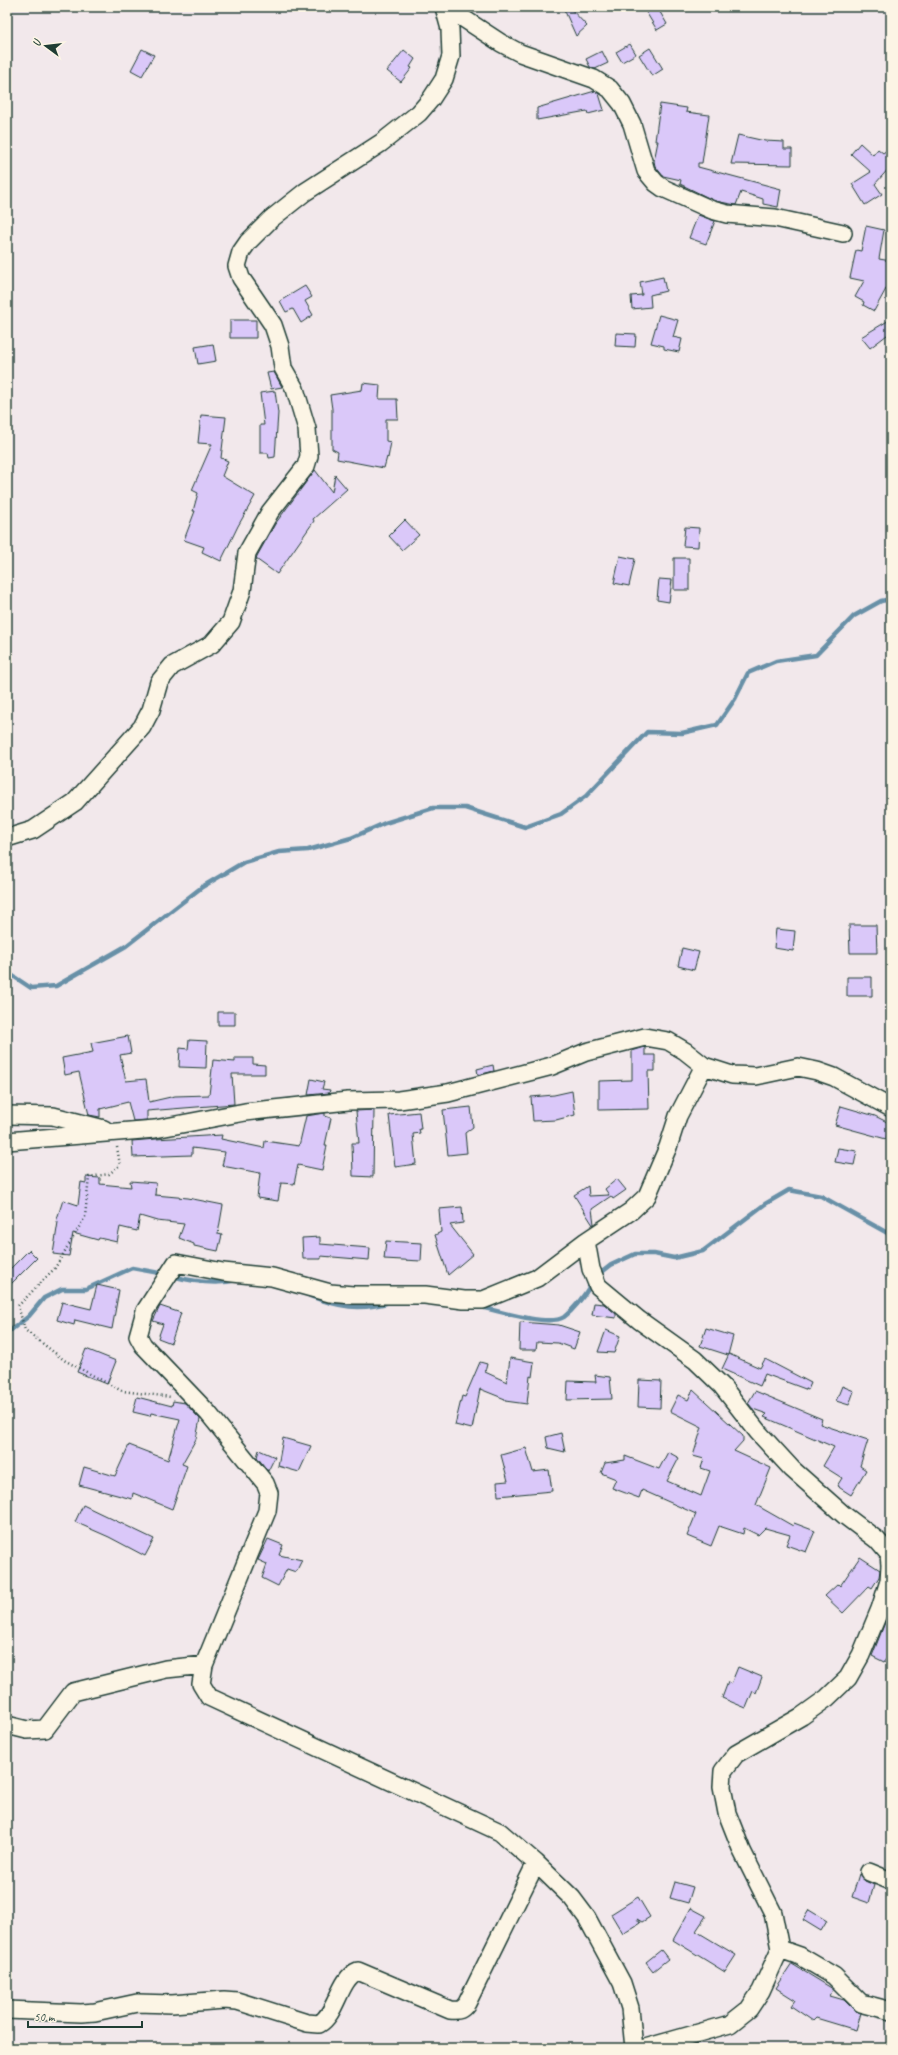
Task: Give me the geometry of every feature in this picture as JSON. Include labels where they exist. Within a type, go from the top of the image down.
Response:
[{"type":"street","points":[[445,7],[500,43],[520,53],[594,79],[610,89],[622,104],[632,124],[646,171],[656,183],[663,188],[712,210],[727,214],[775,218],[843,233]]},
{"type":"street","points":[[7,838],[33,830],[75,802],[142,727],[151,710],[159,682],[172,666],[212,644],[231,622],[242,591],[247,553],[270,512],[306,466],[309,456],[307,428],[295,388],[283,368],[280,346],[273,325],[241,278],[237,266],[241,252],[248,242],[271,219],[305,192],[382,143],[419,113],[431,99],[444,79],[451,56],[450,29],[445,7]]},
{"type":"street","points":[[7,1142],[155,1129],[245,1112],[348,1101],[399,1100],[448,1093],[552,1066],[586,1052],[645,1037],[668,1041],[685,1051],[704,1066],[732,1075],[756,1076],[798,1067],[817,1070],[834,1077],[891,1108]]},
{"type":"street","points":[[634,2048],[630,2008],[622,1983],[587,1918],[572,1898],[536,1863],[500,1832],[209,1697],[201,1684],[204,1665],[267,1511],[269,1493],[265,1483],[196,1400],[143,1345],[138,1336],[145,1310],[176,1263],[223,1272],[272,1277],[330,1293],[354,1295],[425,1295],[464,1300],[483,1300],[537,1278],[586,1241],[631,1211],[647,1196],[665,1153],[678,1116],[704,1066]]},
{"type":"street","points":[[7,1115],[53,1116],[116,1132]]},
{"type":"street","points":[[586,1241],[591,1269],[598,1286],[639,1320],[695,1360],[722,1386],[758,1432],[792,1469],[844,1515],[877,1540],[890,1554],[889,1582],[880,1609],[860,1655],[848,1678],[827,1698],[802,1716],[736,1754],[723,1771],[722,1787],[727,1813],[742,1851],[773,1913],[780,1949],[761,1991],[749,2009],[730,2024],[645,2048]]},
{"type":"street","points":[[7,1725],[26,1730],[45,1729],[73,1692],[166,1669],[204,1665]]},
{"type":"street","points":[[7,2010],[81,2013],[95,2012],[136,2003],[172,2004],[224,2000],[237,2001],[307,2023],[319,2024],[326,2018],[350,1975],[358,1971],[450,2010],[458,2011],[467,2003],[536,1863]]},
{"type":"street","points":[[869,1872],[891,1881]]},
{"type":"street","points":[[780,1949],[800,1956],[834,1976],[861,2003],[891,2011]]},
{"type":"path","points":[[116,1132],[120,1165],[109,1174],[89,1177],[85,1217],[55,1268],[18,1306],[24,1330],[64,1360],[122,1391],[196,1400]]},
{"type":"building","points":[[563,7],[569,7],[587,26],[576,36]]},
{"type":"building","points":[[657,7],[667,24],[657,30],[646,12]]},
{"type":"building","points":[[630,44],[636,54],[622,62],[616,52]]},
{"type":"building","points":[[650,48],[663,69],[652,76],[639,55]]},
{"type":"building","points":[[142,49],[154,55],[142,76],[131,70]]},
{"type":"building","points":[[404,50],[415,59],[410,67],[412,68],[401,82],[387,71]]},
{"type":"building","points":[[602,51],[608,63],[595,69],[590,67],[586,59]]},
{"type":"building","points":[[595,91],[599,94],[604,110],[588,114],[587,111],[537,120],[537,108]]},
{"type":"building","points":[[660,104],[687,108],[686,112],[709,115],[702,163],[698,163],[698,167],[781,189],[778,207],[763,204],[763,199],[741,192],[736,205],[715,201],[680,184],[681,180],[663,176],[655,166],[654,161],[658,141],[655,141]]},
{"type":"building","points":[[738,135],[765,141],[784,142],[784,149],[792,149],[792,165],[731,164]]},
{"type":"building","points":[[860,143],[873,155],[878,149],[883,153],[891,147],[891,166],[875,184],[882,194],[865,205],[852,184],[871,172],[851,154]]},
{"type":"building","points":[[698,215],[715,221],[706,244],[689,238]]},
{"type":"building","points":[[866,226],[884,230],[879,259],[891,261],[891,280],[874,311],[863,305],[864,302],[855,297],[864,281],[850,278],[856,250],[861,251]]},
{"type":"building","points":[[663,277],[666,291],[650,295],[651,307],[632,309],[631,296],[642,295],[640,282]]},
{"type":"building","points":[[305,286],[312,297],[305,301],[313,315],[301,323],[293,309],[286,312],[280,301]]},
{"type":"building","points":[[659,315],[678,320],[673,337],[682,339],[679,352],[664,349],[664,346],[651,343]]},
{"type":"building","points":[[891,319],[891,332],[870,348],[861,337]]},
{"type":"building","points":[[230,320],[256,320],[256,338],[230,338]]},
{"type":"building","points":[[616,333],[636,334],[635,347],[615,346]]},
{"type":"building","points":[[213,344],[216,361],[198,364],[195,347]]},
{"type":"building","points":[[274,372],[282,387],[271,389],[267,373]]},
{"type":"building","points":[[363,383],[380,385],[379,399],[397,399],[398,419],[386,419],[386,441],[391,442],[388,458],[387,457],[384,468],[337,459],[338,452],[332,449],[332,409],[330,395],[362,390]]},
{"type":"building","points":[[275,391],[278,413],[275,457],[269,458],[268,453],[260,453],[260,425],[264,425],[260,393]]},
{"type":"building","points":[[201,415],[226,417],[221,458],[228,461],[222,476],[255,496],[221,561],[202,552],[204,547],[184,540],[195,511],[193,511],[198,493],[192,490],[212,444],[198,443]]},
{"type":"building","points":[[315,470],[332,492],[335,475],[347,489],[313,519],[314,521],[277,574],[256,559],[257,556],[275,524]]},
{"type":"building","points":[[405,520],[419,535],[402,550],[389,536]]},
{"type":"building","points":[[685,527],[699,528],[698,547],[683,546]]},
{"type":"building","points":[[620,556],[635,559],[629,586],[614,583]]},
{"type":"building","points":[[674,558],[689,558],[689,590],[674,590]]},
{"type":"building","points":[[659,579],[672,580],[669,602],[657,600]]},
{"type":"building","points":[[849,925],[876,925],[877,953],[850,953]]},
{"type":"building","points":[[776,929],[795,931],[793,951],[774,948]]},
{"type":"building","points":[[682,948],[699,952],[694,970],[678,966]]},
{"type":"building","points":[[847,977],[872,977],[872,996],[847,996]]},
{"type":"building","points":[[218,1012],[235,1012],[235,1025],[218,1025]]},
{"type":"building","points":[[128,1036],[131,1053],[120,1055],[126,1081],[146,1079],[149,1102],[175,1096],[209,1095],[213,1060],[235,1062],[235,1058],[253,1058],[253,1064],[265,1065],[265,1074],[232,1074],[234,1104],[147,1111],[147,1120],[133,1121],[128,1102],[100,1109],[100,1117],[89,1115],[79,1072],[65,1075],[62,1058],[93,1052],[91,1043]]},
{"type":"building","points":[[189,1040],[207,1041],[206,1068],[179,1067],[180,1048],[188,1049]]},
{"type":"building","points":[[645,1047],[645,1055],[655,1055],[655,1071],[648,1071],[649,1109],[599,1110],[599,1081],[632,1080],[632,1051]]},
{"type":"building","points":[[493,1065],[494,1071],[478,1075],[477,1069]]},
{"type":"building","points":[[311,1079],[324,1082],[322,1089],[330,1090],[329,1093],[308,1095]]},
{"type":"building","points":[[572,1091],[575,1115],[556,1120],[533,1121],[531,1097],[554,1095]]},
{"type":"building","points":[[841,1106],[875,1116],[891,1124],[886,1139],[835,1125]]},
{"type":"building","points":[[471,1107],[473,1127],[465,1133],[467,1153],[448,1155],[443,1110]]},
{"type":"building","points":[[374,1110],[373,1177],[353,1176],[352,1143],[359,1143],[356,1111]]},
{"type":"building","points":[[419,1112],[420,1133],[413,1134],[416,1164],[395,1167],[389,1115]]},
{"type":"building","points":[[325,1113],[325,1116],[331,1118],[325,1145],[327,1145],[322,1170],[298,1165],[294,1184],[281,1183],[278,1201],[257,1198],[260,1173],[222,1166],[225,1152],[192,1148],[192,1155],[133,1157],[132,1141],[156,1139],[222,1135],[221,1139],[264,1148],[265,1141],[299,1146],[306,1116]]},
{"type":"building","points":[[838,1148],[857,1151],[854,1165],[835,1162]]},
{"type":"building","points":[[86,1177],[100,1178],[100,1184],[131,1187],[130,1181],[156,1183],[155,1195],[188,1198],[223,1205],[218,1234],[222,1235],[218,1251],[194,1246],[194,1244],[179,1238],[184,1224],[157,1221],[140,1216],[137,1231],[120,1227],[117,1242],[99,1238],[98,1240],[73,1233],[69,1256],[53,1254],[58,1222],[56,1222],[63,1200],[78,1205],[81,1182],[86,1183]]},
{"type":"building","points":[[617,1179],[626,1190],[613,1199],[611,1196],[592,1209],[593,1225],[574,1195],[588,1186],[589,1196],[609,1195],[605,1189]]},
{"type":"building","points":[[462,1207],[463,1223],[450,1225],[473,1254],[448,1275],[435,1235],[441,1232],[439,1209]]},
{"type":"building","points":[[320,1237],[320,1244],[370,1248],[369,1260],[321,1256],[321,1259],[303,1259],[302,1238]]},
{"type":"building","points":[[386,1241],[422,1243],[421,1261],[384,1259]]},
{"type":"building","points":[[29,1250],[37,1258],[7,1288],[7,1272]]},
{"type":"building","points":[[97,1285],[119,1290],[112,1329],[75,1320],[74,1325],[57,1320],[62,1302],[91,1309]]},
{"type":"building","points":[[594,1303],[604,1304],[616,1314],[616,1318],[592,1315]]},
{"type":"building","points":[[160,1306],[181,1313],[171,1343],[158,1338],[163,1324],[153,1321]]},
{"type":"building","points":[[520,1322],[559,1325],[580,1332],[574,1349],[558,1343],[537,1342],[536,1350],[519,1350]]},
{"type":"building","points":[[706,1328],[733,1336],[728,1355],[700,1346]]},
{"type":"building","points":[[606,1330],[620,1336],[614,1353],[598,1352]]},
{"type":"building","points":[[86,1349],[116,1361],[107,1384],[77,1372]]},
{"type":"building","points":[[729,1354],[760,1368],[765,1359],[811,1383],[808,1390],[765,1374],[760,1386],[722,1369]]},
{"type":"building","points":[[510,1358],[534,1362],[532,1377],[530,1376],[527,1404],[505,1401],[505,1399],[480,1389],[472,1429],[455,1425],[462,1396],[465,1397],[480,1362],[487,1364],[485,1372],[507,1382]]},
{"type":"building","points":[[595,1375],[610,1377],[612,1399],[567,1400],[568,1381],[596,1382]]},
{"type":"building","points":[[639,1380],[661,1381],[660,1408],[638,1407]]},
{"type":"building","points":[[842,1386],[854,1391],[849,1405],[836,1401]]},
{"type":"building","points":[[693,1390],[743,1436],[743,1441],[734,1451],[771,1468],[756,1505],[793,1526],[794,1523],[815,1531],[806,1552],[786,1545],[790,1535],[765,1528],[758,1535],[744,1528],[743,1534],[719,1526],[711,1546],[687,1536],[696,1514],[642,1490],[639,1498],[612,1488],[616,1479],[601,1473],[605,1463],[625,1460],[625,1456],[659,1469],[668,1452],[679,1458],[667,1481],[701,1496],[710,1471],[701,1468],[704,1459],[693,1456],[702,1427],[670,1411],[678,1395],[688,1400]]},
{"type":"building","points":[[755,1391],[822,1419],[820,1424],[868,1440],[860,1466],[866,1470],[851,1495],[837,1486],[842,1478],[823,1466],[834,1447],[764,1417],[767,1414],[753,1409],[748,1403]]},
{"type":"building","points":[[137,1397],[172,1406],[173,1401],[185,1403],[200,1419],[196,1439],[182,1464],[187,1466],[172,1509],[133,1493],[132,1499],[79,1485],[84,1467],[115,1476],[129,1445],[168,1460],[180,1419],[151,1413],[150,1416],[133,1412]]},
{"type":"building","points":[[561,1433],[565,1452],[548,1448],[546,1437]]},
{"type":"building","points":[[283,1438],[311,1446],[299,1472],[278,1466]]},
{"type":"building","points":[[526,1448],[533,1472],[549,1470],[552,1491],[498,1496],[497,1482],[508,1481],[501,1455]]},
{"type":"building","points":[[259,1450],[275,1457],[268,1471],[257,1457]]},
{"type":"building","points":[[83,1505],[154,1539],[145,1556],[109,1537],[75,1522]]},
{"type":"building","points":[[268,1539],[283,1545],[279,1555],[302,1560],[296,1572],[287,1569],[278,1586],[262,1578],[267,1564],[258,1560]]},
{"type":"building","points":[[860,1557],[880,1570],[879,1577],[872,1588],[869,1586],[843,1613],[825,1596],[838,1584],[840,1586]]},
{"type":"building","points":[[891,1607],[891,1662],[886,1659],[884,1662],[872,1656]]},
{"type":"building","points":[[738,1667],[762,1677],[756,1693],[753,1691],[746,1708],[722,1698],[728,1682],[731,1684]]},
{"type":"building","points":[[859,1874],[865,1881],[874,1885],[869,1903],[852,1897]]},
{"type":"building","points":[[675,1882],[693,1887],[688,1903],[670,1898]]},
{"type":"building","points":[[638,1897],[650,1917],[642,1922],[637,1919],[640,1923],[623,1934],[611,1914]]},
{"type":"building","points":[[691,1908],[706,1916],[696,1931],[736,1955],[725,1972],[673,1940]]},
{"type":"building","points":[[809,1910],[827,1921],[821,1931],[803,1920]]},
{"type":"building","points":[[661,1950],[668,1959],[653,1971],[646,1962]]},
{"type":"building","points":[[792,1964],[833,1989],[830,1996],[844,2000],[854,2010],[861,2013],[856,2030],[816,2018],[813,2021],[791,2006],[795,2000],[776,1988]]},
{"type":"waterway","points":[[7,972],[31,988],[56,986],[126,946],[202,887],[244,862],[279,852],[308,850],[351,838],[385,823],[433,808],[465,808],[525,827],[561,814],[586,796],[647,732],[682,733],[717,725],[735,699],[748,673],[776,661],[816,655],[854,616],[881,601],[891,599]]},
{"type":"waterway","points":[[597,1276],[611,1265],[635,1254],[654,1254],[674,1258],[703,1251],[765,1204],[789,1190],[821,1196],[891,1235]]},
{"type":"waterway","points":[[7,1330],[11,1330],[29,1316],[44,1298],[62,1289],[86,1289],[132,1268],[165,1274]]},
{"type":"waterway","points":[[172,1276],[205,1282],[230,1282],[238,1280]]},
{"type":"waterway","points":[[481,1307],[511,1315],[536,1319],[557,1320],[564,1317],[572,1310],[592,1283]]},
{"type":"waterway","points":[[310,1296],[330,1303],[359,1307],[379,1305],[390,1302]]}]
